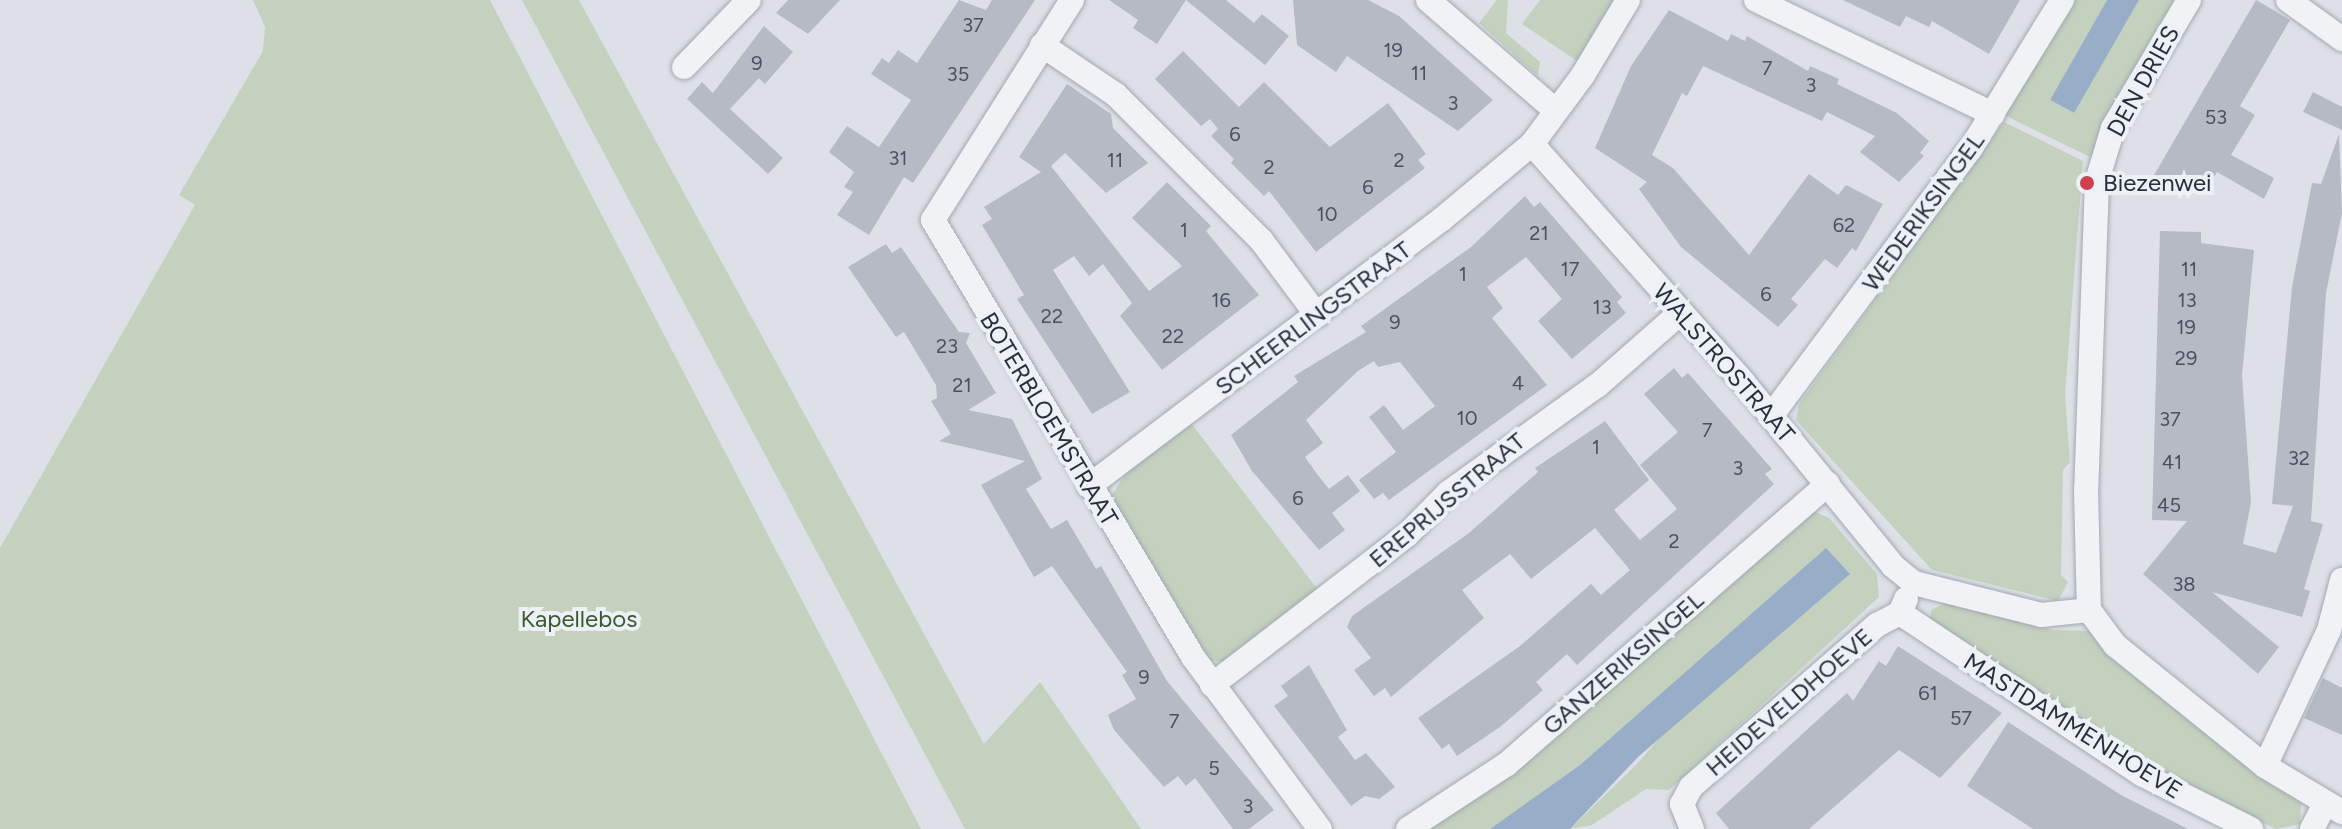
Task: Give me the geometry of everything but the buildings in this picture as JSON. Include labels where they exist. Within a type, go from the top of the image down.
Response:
[{"type":"street","points":[[684,67],[749,0]]},
{"type":"street","name":"BOTERBLOEMSTRAAT","points":[[1072,0],[933,220],[1089,486],[1212,685],[1320,829]]},
{"type":"street","points":[[1428,0],[1556,111]]},
{"type":"street","name":"SCHEERLINGSTRAAT","points":[[1089,486],[1317,315],[1532,144],[1628,0]]},
{"type":"street","points":[[1756,0],[1993,114]]},
{"type":"street","name":"WEDERIKSINGEL","points":[[1771,416],[1993,114],[2062,0]]},
{"type":"street","name":"DEN DRIES","points":[[2089,610],[2084,565],[2090,314],[2101,163],[2113,128],[2189,0]]},
{"type":"street","points":[[2288,0],[2342,39]]},
{"type":"street","points":[[1042,45],[1116,95],[1261,240],[1317,315]]},
{"type":"street","name":"WALSTROSTRAAT","points":[[1532,144],[1771,416],[1893,566],[1914,583]]},
{"type":"street","name":"EREPRIJSSTRAAT","points":[[1212,685],[1407,535],[1448,493],[1598,385],[1680,313]]},
{"type":"street","name":"GANZERIKSINGEL","points":[[1408,829],[1507,764],[1828,484]]},
{"type":"street","points":[[2265,766],[2329,630],[2342,580]]},
{"type":"street","points":[[1900,613],[1914,583],[2041,615],[2089,610],[2115,645],[2265,766],[2334,808],[2312,829]]},
{"type":"street","name":"HEIDEVELDHOEVE","points":[[1692,829],[1682,804],[1691,787],[1877,625],[1900,613]]},
{"type":"street","name":"MASTDAMMENHOEVE","points":[[1900,613],[2143,775],[2251,829]]},
{"type":"green space","name":"Kapellebos","points":[[253,0],[490,0],[921,829],[0,829],[0,548],[195,205],[179,195],[263,51],[265,27]]},
{"type":"green space","points":[[522,0],[579,0],[984,744],[1040,682],[1141,829],[965,829]]},
{"type":"green space","points":[[1497,0],[1508,0],[1506,33],[1540,62],[1538,76],[1479,23]]},
{"type":"green space","points":[[1540,0],[1616,0],[1580,63],[1522,24]]},
{"type":"green space","points":[[2071,0],[2107,0],[2050,100],[2073,113],[2139,0],[2176,0],[2090,157],[2004,115]]},
{"type":"green space","points":[[2004,122],[2083,161],[2065,395],[2070,462],[2063,470],[2061,575],[2068,582],[2058,601],[1932,570],[1796,420],[1799,404]]},
{"type":"green space","points":[[1191,423],[1319,591],[1224,662],[1207,660],[1111,497],[1127,471]]},
{"type":"green space","points":[[1813,511],[1829,518],[1877,574],[1879,597],[1669,790],[1646,789],[1592,825],[1570,829],[1637,764],[1825,549],[1580,765],[1490,829],[1425,829]]},
{"type":"green space","points":[[1945,603],[2053,630],[2089,631],[2301,803],[2300,824],[2276,829],[2150,767],[1930,621],[1931,610]]},
{"type":"water","points":[[2107,0],[2139,0],[2074,113],[2050,100]]},
{"type":"water","points":[[1826,548],[1850,574],[1638,757],[1570,829],[1490,829],[1580,765]]},
{"type":"place","name":"Biezenwei","points":[[2087,183]]}]
